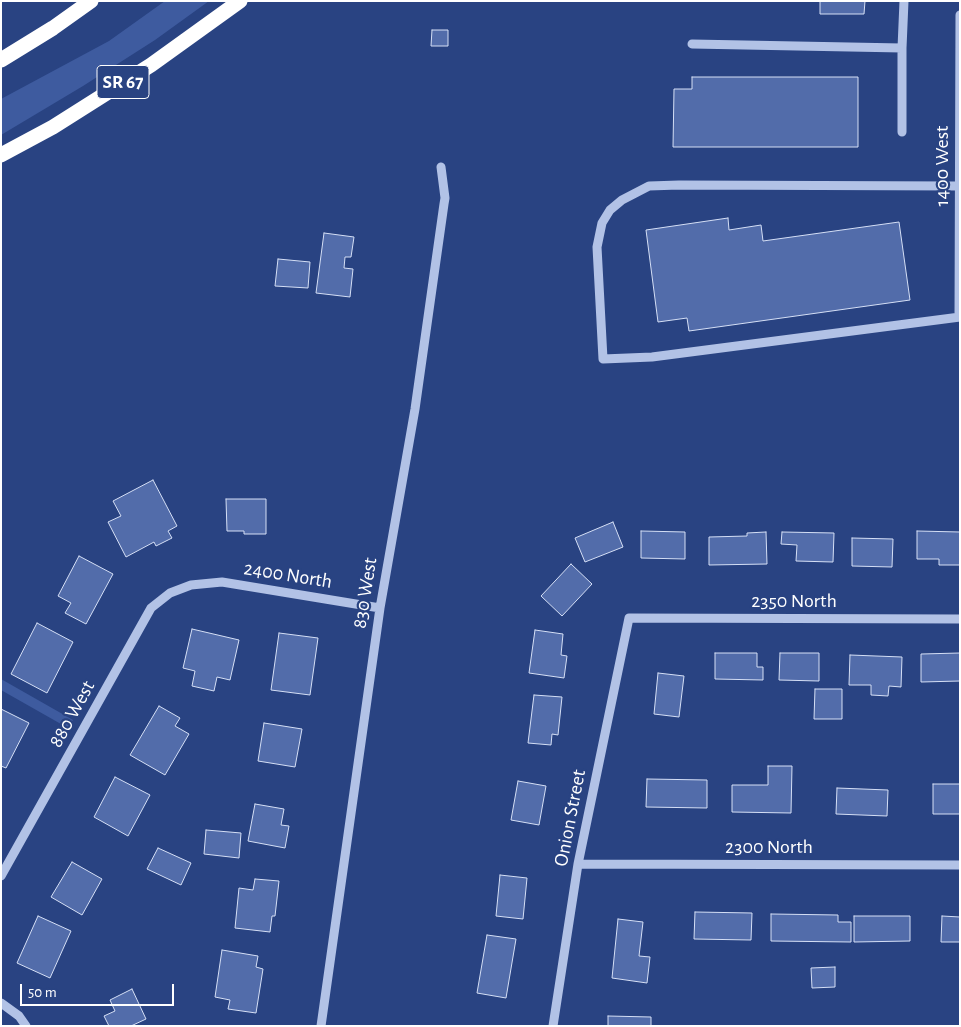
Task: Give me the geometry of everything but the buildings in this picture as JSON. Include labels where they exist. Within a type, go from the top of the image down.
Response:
[{"type":"highway","points":[[1,60],[92,1]]},
{"type":"highway","name":"SR 67","points":[[1,155],[53,127],[142,70],[240,1]]},
{"type":"street","points":[[902,132],[904,1]]},
{"type":"street","name":"1400 West","points":[[960,15],[960,317]]},
{"type":"street","points":[[692,44],[902,48]]},
{"type":"street","name":"830 West","points":[[321,1026],[380,608],[415,409],[445,198],[441,167]]},
{"type":"street","points":[[959,186],[649,186],[622,200],[610,210],[602,223],[596,247],[603,359],[652,357],[960,317]]},
{"type":"street","name":"2400 North","points":[[190,585],[222,582],[380,608]]},
{"type":"street","name":"880 West","points":[[1,876],[151,608],[170,594],[190,585]]},
{"type":"street","name":"2350 North","points":[[629,618],[960,619]]},
{"type":"street","name":"Onion Street","points":[[553,1026],[578,864],[629,618]]},
{"type":"street","name":"2300 North","points":[[578,864],[960,865]]},
{"type":"street","points":[[1,1002],[19,1016],[26,1026]]},
{"type":"shaded area","points":[[165,1],[209,1],[155,40],[1,135],[1,99],[109,41]]},
{"type":"shaded area","points":[[1,679],[73,720],[68,728],[1,690]]}]
